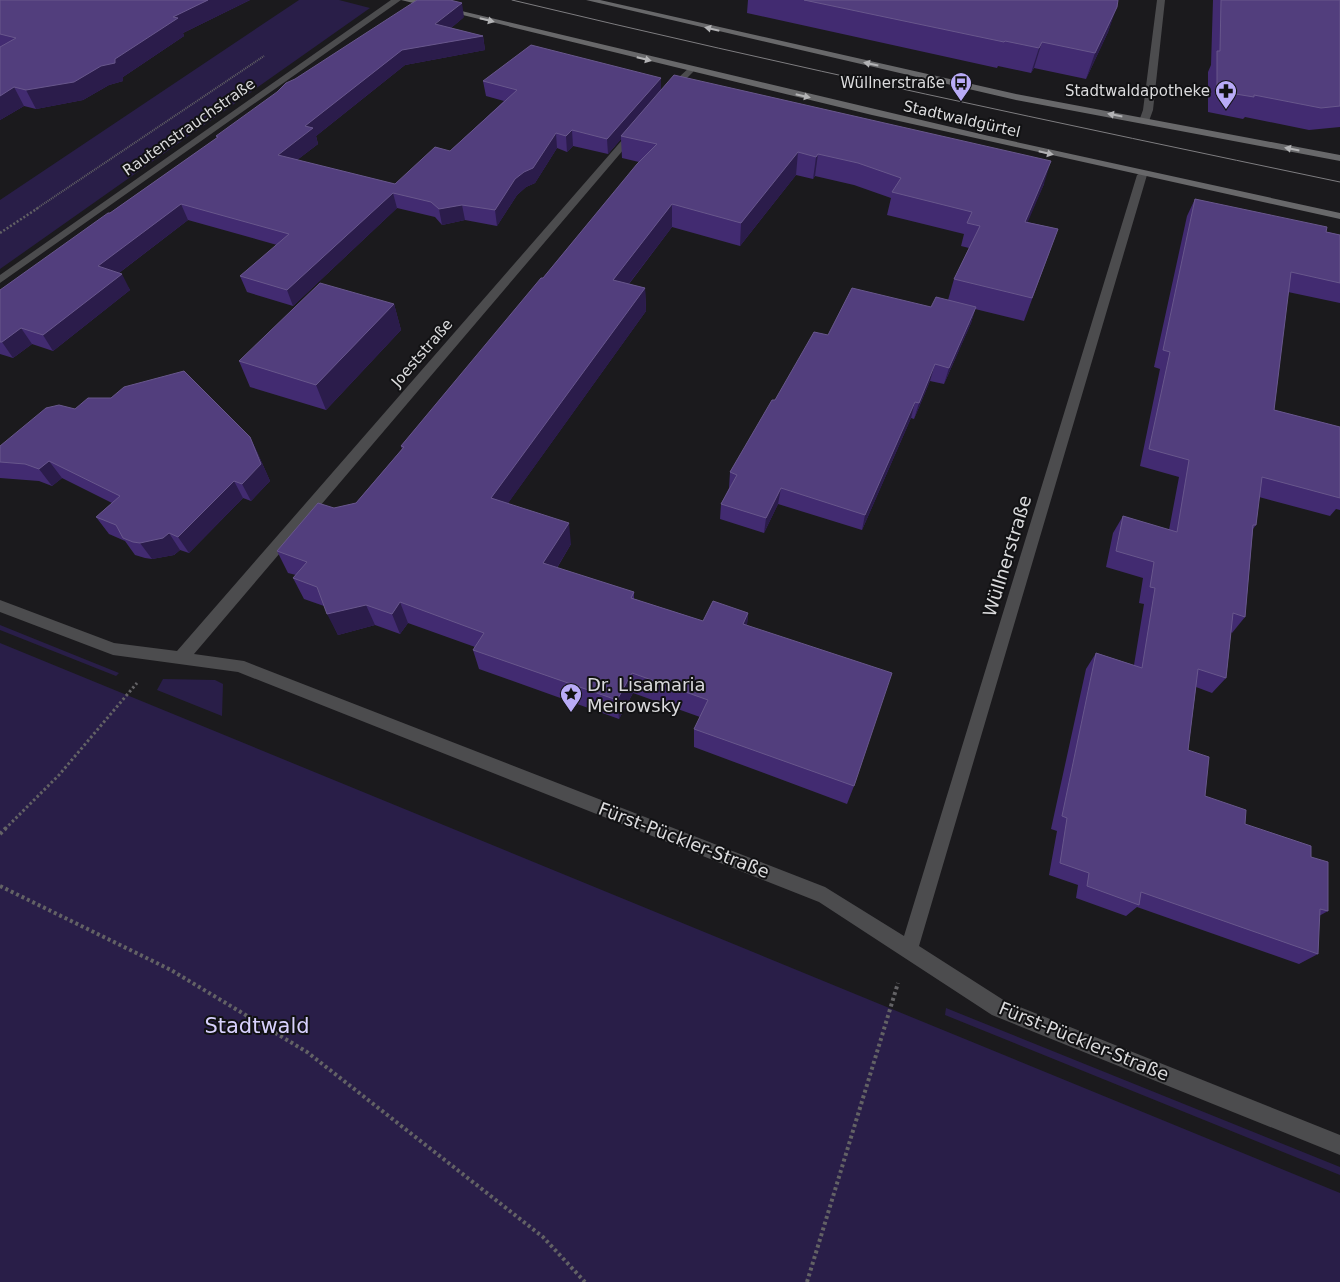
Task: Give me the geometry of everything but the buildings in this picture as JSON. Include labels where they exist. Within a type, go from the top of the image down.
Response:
[{"type":"main road","name":"Stadtwaldgürtel","points":[[405,0],[690,70],[1142,174],[1340,216]]},
{"type":"main road","name":"Stadtwaldgürtel","points":[[590,0],[728,33],[1016,97],[1340,158]]},
{"type":"street","name":"Rautenstrauchstraße","points":[[0,280],[385,6],[397,0]]},
{"type":"street","points":[[1144,121],[1148,110],[1160,0]]},
{"type":"street","points":[[664,98],[690,70]]},
{"type":"street","name":"Joeststraße","points":[[181,658],[644,120]]},
{"type":"street","name":"Wüllnerstraße","points":[[909,949],[1142,174]]},
{"type":"street","name":"Fürst-Pückler-Straße","points":[[0,606],[113,649],[239,666],[825,896],[999,1008],[1340,1145]]},
{"type":"path","points":[[0,233],[264,56]]},
{"type":"path","points":[[0,834],[59,775],[160,655]]},
{"type":"path","points":[[0,886],[171,970],[307,1052],[543,1237],[585,1282]]},
{"type":"path","points":[[807,1282],[909,949]]},
{"type":"green space","points":[[299,0],[339,0],[370,8],[0,269],[0,200]]},
{"type":"green space","points":[[0,625],[119,673],[116,676],[0,630]]},
{"type":"green space","name":"Stadtwald","points":[[0,643],[1340,1193],[1340,1282],[0,1282]]},
{"type":"green space","points":[[163,679],[215,680],[223,684],[222,716],[157,690]]},
{"type":"green space","points":[[946,1008],[1340,1167],[1340,1175],[945,1015]]},
{"type":"tram line","points":[[512,0],[822,71],[1340,182]]},
{"type":"place","name":"Wüllnerstraße","points":[[961,102]]},
{"type":"place","name":"Stadtwaldapotheke","points":[[1226,110]]},
{"type":"place","name":"Dr. Lisamaria Meirowsky","points":[[571,713]]}]
